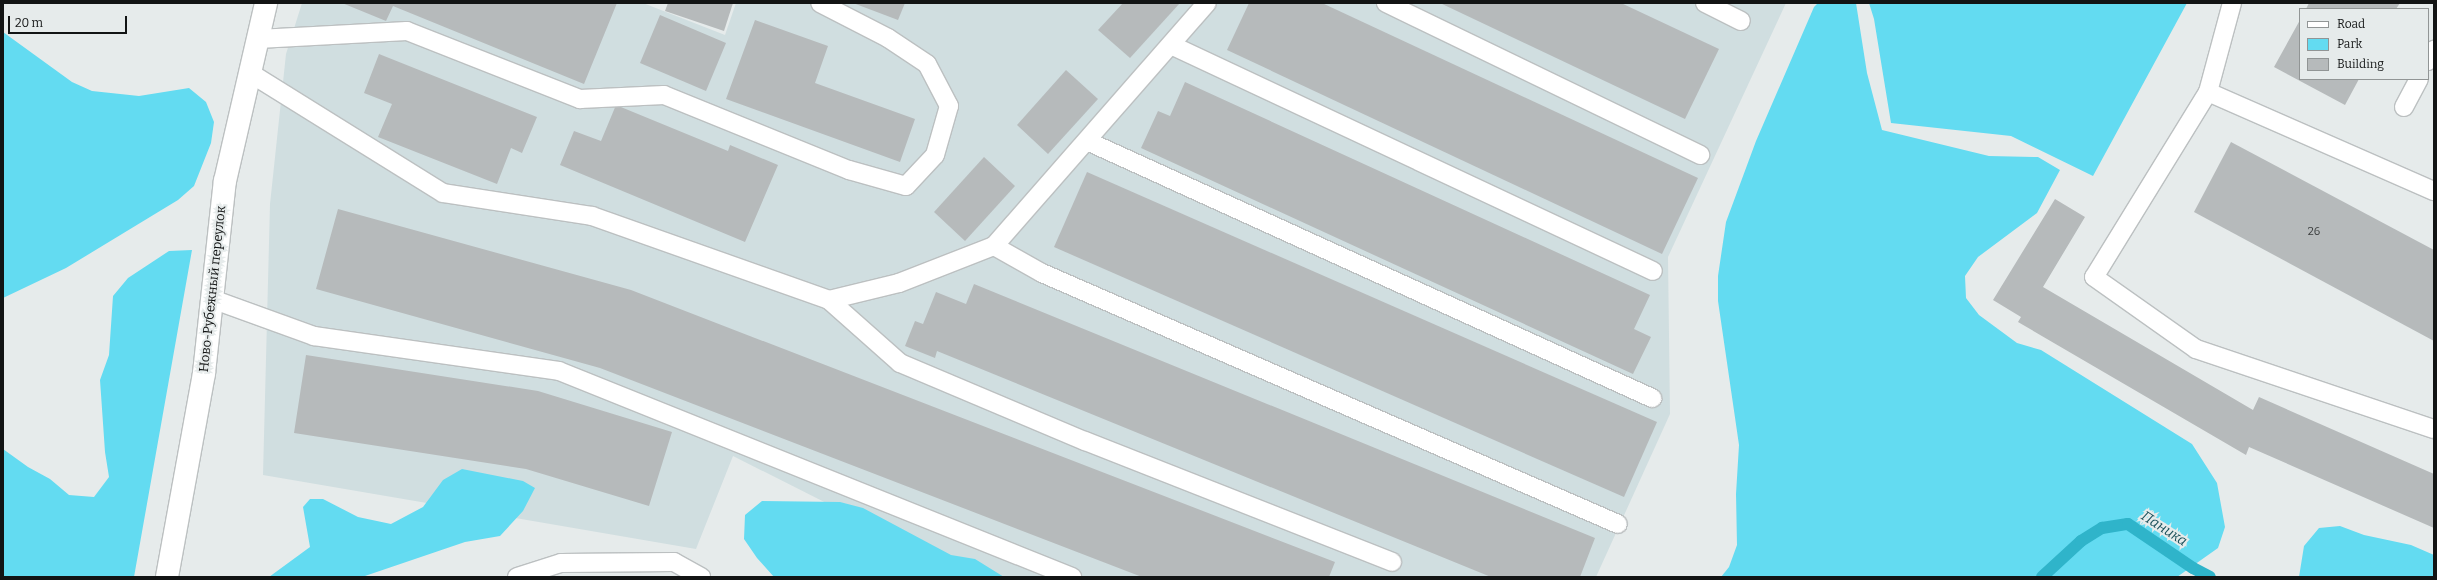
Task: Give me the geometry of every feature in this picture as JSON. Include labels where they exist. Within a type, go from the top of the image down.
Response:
[{"type":"street","name":"Ново-Рубежный переулок","points":[[167,577],[204,373],[225,181],[266,3]]},
{"type":"lane","points":[[258,39],[406,31],[580,99],[664,95],[849,170],[906,186],[935,155],[949,106],[927,64],[888,38],[820,3]]},
{"type":"lane","points":[[829,300],[899,283],[994,246],[1207,3]]},
{"type":"lane","points":[[1386,3],[1700,155]]},
{"type":"lane","points":[[1705,3],[1741,21]]},
{"type":"lane","points":[[2232,3],[2208,92],[2094,277],[2196,349],[2434,429]]},
{"type":"lane","points":[[1171,45],[1653,271]]},
{"type":"lane","points":[[2429,59],[2434,50]]},
{"type":"lane","points":[[250,73],[443,193],[592,216],[829,300],[900,363],[1085,442],[1392,562]]},
{"type":"lane","points":[[2404,107],[2418,80]]},
{"type":"lane","points":[[2208,92],[2434,191]]},
{"type":"lane","points":[[1086,141],[1652,398]]},
{"type":"lane","points":[[994,246],[1042,274],[1618,524]]},
{"type":"lane","points":[[212,299],[314,336],[559,371],[1072,577]]},
{"type":"lane","points":[[517,577],[561,563],[674,562],[701,577]]},
{"type":"shaded area","points":[[302,3],[643,3],[725,35],[736,3],[1786,3],[1668,257],[1670,414],[1596,577],[973,577],[733,456],[696,549],[263,475],[270,204],[286,54]]},
{"type":"green space","points":[[1818,3],[1856,3],[1867,73],[1882,130],[1989,156],[2038,157],[2060,170],[2037,213],[1978,257],[1965,276],[1966,298],[1979,315],[2017,343],[2041,350],[2192,444],[2217,483],[2225,527],[2218,548],[2177,577],[1721,577],[1729,567],[1737,545],[1736,494],[1739,445],[1718,301],[1718,276],[1726,222],[1756,141],[1814,7]]},
{"type":"green space","points":[[1869,3],[2187,3],[2093,176],[2011,136],[1891,123],[1874,19]]},
{"type":"green space","points":[[3,32],[72,82],[92,91],[139,96],[189,88],[206,102],[214,122],[211,143],[194,186],[178,200],[66,268],[3,298]]},
{"type":"green space","points":[[192,250],[134,577],[3,577],[3,449],[28,467],[50,479],[69,495],[94,497],[109,477],[105,452],[100,380],[109,355],[113,296],[128,278],[169,251]]},
{"type":"green space","points":[[462,469],[523,481],[535,488],[523,511],[500,536],[465,542],[362,577],[269,577],[310,547],[303,507],[310,499],[323,499],[358,517],[391,524],[423,507],[443,480]]},
{"type":"green space","points":[[762,501],[840,502],[863,508],[951,555],[975,559],[1004,577],[774,577],[757,558],[744,539],[745,515]]},
{"type":"green space","points":[[2340,526],[2364,535],[2411,545],[2434,555],[2434,577],[2299,577],[2304,546],[2319,528]]},
{"type":"building","points":[[342,3],[617,3],[584,84],[393,6],[386,21]]},
{"type":"building","points":[[668,3],[733,3],[724,31],[665,11]]},
{"type":"building","points":[[853,3],[905,3],[898,20]]},
{"type":"building","points":[[1123,3],[1180,3],[1130,58],[1098,30]]},
{"type":"building","points":[[1249,3],[1322,3],[1698,178],[1662,254],[1227,50]]},
{"type":"building","points":[[1440,3],[1621,3],[1719,49],[1685,119]]},
{"type":"building","points":[[2309,3],[2400,3],[2397,8],[2306,8]]},
{"type":"building","points":[[660,15],[726,43],[706,91],[640,63]]},
{"type":"building","points":[[755,20],[828,46],[815,83],[915,119],[900,162],[726,99]]},
{"type":"building","points":[[2299,22],[2299,80],[2358,80],[2345,105],[2274,67]]},
{"type":"building","points":[[379,54],[537,117],[522,153],[511,148],[497,184],[378,137],[392,104],[364,93]]},
{"type":"building","points":[[1066,70],[1098,99],[1048,154],[1017,125]]},
{"type":"building","points":[[1185,82],[1650,295],[1634,329],[1651,337],[1633,374],[1141,148],[1158,111],[1170,116]]},
{"type":"building","points":[[616,105],[728,151],[730,145],[778,165],[745,242],[560,165],[574,131],[601,141]]},
{"type":"building","points":[[2231,142],[2434,250],[2434,341],[2194,212]]},
{"type":"building","points":[[984,157],[1015,186],[965,241],[934,212]]},
{"type":"building","points":[[1087,172],[1657,422],[1624,497],[1054,247]]},
{"type":"building","points":[[2055,199],[2085,217],[2043,287],[2253,410],[2259,397],[2434,474],[2434,528],[2249,447],[2246,455],[2018,322],[2021,317],[1993,300]]},
{"type":"building","points":[[338,209],[631,290],[1335,562],[1329,577],[1142,577],[600,368],[316,289]]},
{"type":"building","points":[[974,284],[1595,538],[1580,577],[1491,577],[937,351],[935,358],[905,346],[915,321],[923,324],[936,292],[966,304]]},
{"type":"building","points":[[306,355],[538,391],[672,432],[649,506],[526,469],[294,433]]},
{"type":"waterway","name":"Паника","points":[[2042,577],[2081,541],[2102,528],[2128,524],[2193,568],[2210,577]]}]
